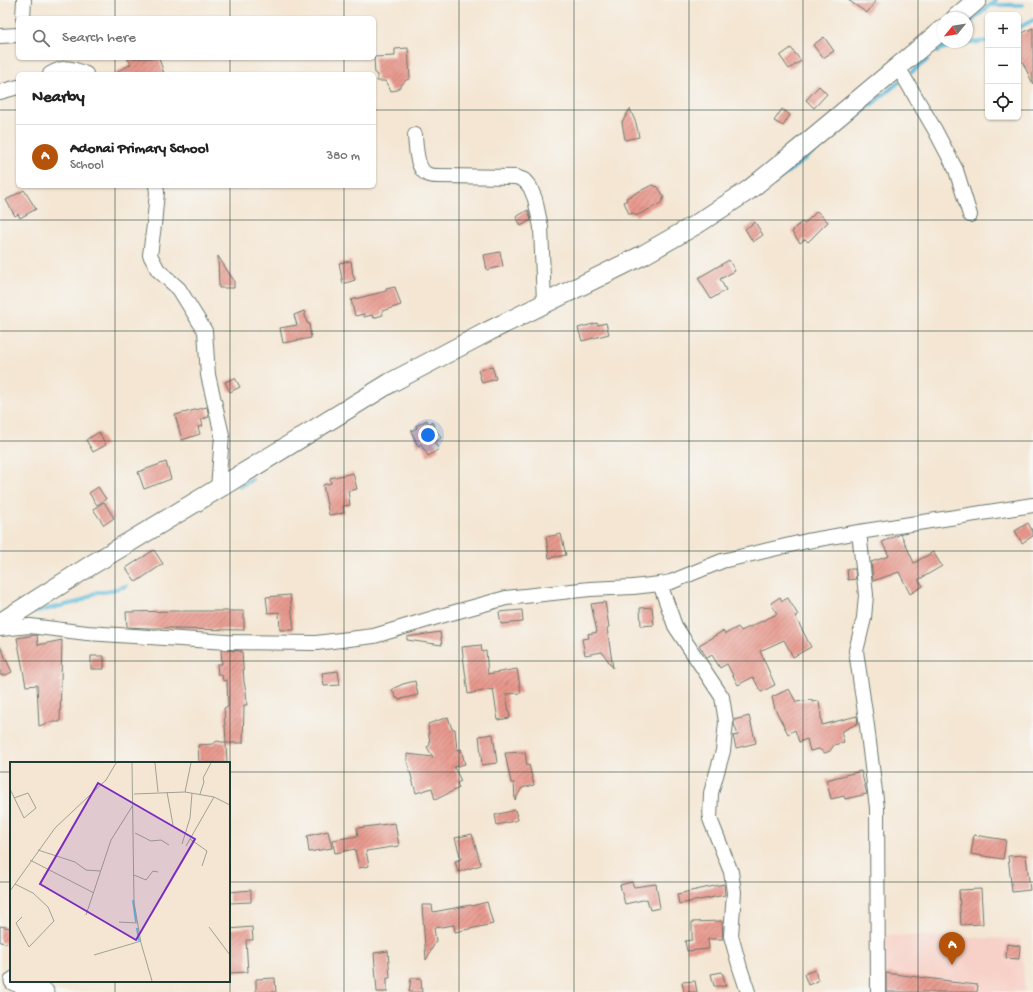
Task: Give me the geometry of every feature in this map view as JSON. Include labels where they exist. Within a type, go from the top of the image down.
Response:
[{"type":"street","points":[[23,16],[24,0]]},
{"type":"street","points":[[963,12],[977,0]]},
{"type":"street","points":[[0,623],[93,564],[390,383],[544,303],[643,255],[710,216],[749,190],[937,34]]},
{"type":"street","points":[[0,36],[16,35]]},
{"type":"street","points":[[898,67],[935,130],[956,170],[970,215]]},
{"type":"street","points":[[55,72],[64,68],[74,68],[82,72]]},
{"type":"street","points":[[0,92],[16,88]]},
{"type":"street","points":[[415,135],[419,165],[423,172],[428,175],[516,177],[524,180],[535,199],[541,227],[544,303]]},
{"type":"street","points":[[156,188],[154,226],[150,255],[158,270],[179,289],[204,331],[208,375],[222,434],[218,489]]},
{"type":"street","points":[[0,630],[30,626],[87,633],[226,642],[316,643],[374,636],[506,598],[590,589],[660,584],[671,582],[722,561],[807,541],[1033,505]]},
{"type":"street","points":[[859,532],[866,595],[864,618],[856,651],[877,808],[878,992]]},
{"type":"street","points":[[660,584],[675,626],[722,697],[726,722],[723,750],[711,793],[710,819],[730,872],[734,892],[731,936],[748,992]]},
{"type":"street","points":[[0,976],[10,980]]},
{"type":"street","points":[[17,982],[44,992]]},
{"type":"shaded area","points":[[882,935],[1021,939],[1025,992],[882,992]]},
{"type":"building","points":[[848,0],[876,0],[867,13]]},
{"type":"building","points":[[1033,28],[1033,84],[1021,62],[1021,34]]},
{"type":"building","points":[[824,37],[834,51],[823,58],[813,45]]},
{"type":"building","points":[[408,48],[410,79],[406,80],[397,90],[391,91],[385,81],[377,81],[374,60],[376,60],[376,57],[395,56],[395,49]]},
{"type":"building","points":[[791,48],[801,61],[789,69],[780,56]]},
{"type":"building","points":[[128,60],[160,60],[163,72],[117,72],[131,64]]},
{"type":"building","points":[[819,86],[827,94],[814,108],[806,100]]},
{"type":"building","points":[[630,109],[636,123],[639,137],[625,140],[622,122]]},
{"type":"building","points":[[782,109],[790,115],[783,126],[774,121]]},
{"type":"building","points":[[652,185],[658,187],[664,197],[661,203],[636,216],[634,213],[629,214],[624,202],[627,200],[626,198]]},
{"type":"building","points":[[24,190],[36,209],[20,218],[18,214],[15,216],[6,200]]},
{"type":"building","points":[[528,210],[531,220],[521,226],[516,217]]},
{"type":"building","points":[[817,211],[828,222],[808,242],[805,239],[800,243],[792,232],[794,230],[793,229],[802,222],[804,224]]},
{"type":"building","points":[[755,222],[763,235],[753,242],[745,229]]},
{"type":"building","points":[[500,252],[503,266],[487,270],[484,255]]},
{"type":"building","points":[[218,256],[234,281],[234,288],[219,288]]},
{"type":"building","points":[[729,260],[735,271],[720,279],[726,290],[711,299],[698,278]]},
{"type":"building","points":[[351,261],[355,280],[343,284],[339,263]]},
{"type":"building","points":[[395,287],[401,305],[382,311],[383,315],[373,318],[372,315],[364,317],[364,314],[355,316],[351,300],[386,291],[386,289]]},
{"type":"building","points":[[304,311],[307,323],[309,323],[311,338],[283,343],[280,328],[297,325],[294,315]]},
{"type":"building","points":[[597,323],[598,325],[606,323],[609,334],[582,341],[578,328]]},
{"type":"building","points":[[492,366],[496,379],[482,383],[478,370]]},
{"type":"building","points":[[235,378],[240,387],[230,392],[225,382]]},
{"type":"building","points":[[207,407],[209,417],[201,419],[203,426],[198,427],[200,434],[182,440],[175,415]]},
{"type":"building","points":[[427,420],[428,424],[432,422],[441,438],[434,442],[439,449],[428,456],[421,444],[418,446],[411,431],[417,428],[416,426]]},
{"type":"building","points":[[99,432],[106,445],[93,452],[86,440]]},
{"type":"building","points":[[166,462],[171,479],[144,489],[138,472]]},
{"type":"building","points":[[353,473],[357,489],[348,491],[350,505],[343,506],[344,513],[329,515],[323,485],[331,483],[330,478]]},
{"type":"building","points":[[98,487],[106,499],[97,505],[89,493]]},
{"type":"building","points":[[104,502],[114,518],[104,525],[93,509]]},
{"type":"building","points":[[1028,523],[1033,532],[1033,536],[1022,543],[1015,531]]},
{"type":"building","points":[[561,534],[566,555],[549,558],[546,537]]},
{"type":"building","points":[[901,534],[914,563],[933,552],[942,566],[918,580],[923,586],[910,594],[899,572],[873,581],[871,562],[889,556],[882,542]]},
{"type":"building","points":[[154,550],[163,564],[136,582],[126,568]]},
{"type":"building","points":[[847,569],[855,569],[856,579],[848,580]]},
{"type":"building","points":[[290,595],[294,630],[280,630],[279,612],[268,613],[266,597]]},
{"type":"building","points":[[780,597],[782,601],[788,598],[798,615],[795,616],[811,647],[793,657],[784,640],[760,651],[775,685],[761,692],[753,677],[738,685],[727,664],[720,668],[712,655],[707,658],[699,645],[723,631],[725,634],[738,627],[741,631],[777,614],[771,603]]},
{"type":"building","points":[[605,602],[613,668],[602,652],[585,655],[582,639],[589,638],[588,634],[597,632],[591,604]]},
{"type":"building","points":[[652,607],[654,625],[641,626],[640,608]]},
{"type":"building","points":[[522,610],[523,622],[501,624],[499,612]]},
{"type":"building","points":[[244,611],[244,630],[127,627],[126,612]]},
{"type":"building","points":[[440,632],[442,645],[407,640],[407,637]]},
{"type":"building","points":[[37,635],[38,645],[62,640],[60,722],[50,722],[39,726],[37,685],[26,686],[17,638]]},
{"type":"building","points":[[481,645],[482,652],[486,651],[488,674],[517,669],[521,693],[506,694],[510,718],[498,720],[493,689],[468,694],[462,647]]},
{"type":"building","points":[[0,646],[12,672],[6,675],[0,675]]},
{"type":"building","points":[[221,650],[242,651],[247,705],[244,705],[243,743],[226,743],[224,708],[228,707],[227,680],[223,681],[222,675],[218,675],[217,664],[222,664]]},
{"type":"building","points":[[91,656],[104,656],[104,669],[91,669]]},
{"type":"building","points":[[338,671],[340,685],[324,686],[322,673]]},
{"type":"building","points":[[415,681],[418,695],[399,700],[396,698],[392,689]]},
{"type":"building","points":[[789,689],[796,702],[812,700],[812,702],[819,701],[822,725],[857,716],[858,723],[841,732],[844,742],[834,745],[830,751],[825,753],[819,749],[810,751],[807,739],[799,742],[795,730],[788,734],[775,709],[772,697]]},
{"type":"building","points":[[749,716],[756,743],[736,748],[733,736],[738,735],[734,720]]},
{"type":"building","points":[[448,717],[452,729],[455,729],[457,750],[461,749],[465,764],[454,767],[461,781],[457,783],[459,788],[435,800],[432,788],[416,793],[407,761],[407,754],[433,757],[427,747],[430,745],[428,724]]},
{"type":"building","points":[[493,734],[497,763],[482,765],[479,736]]},
{"type":"building","points":[[217,741],[226,743],[227,762],[199,762],[198,745],[213,744]]},
{"type":"building","points":[[525,752],[527,766],[529,765],[534,785],[522,788],[515,800],[514,783],[511,783],[505,753]]},
{"type":"building","points":[[861,771],[867,794],[845,799],[844,796],[831,799],[826,780]]},
{"type":"building","points":[[515,810],[518,820],[497,825],[495,815]]},
{"type":"building","points":[[395,823],[399,846],[366,851],[369,866],[359,868],[355,849],[335,853],[332,840],[358,836],[357,828]]},
{"type":"building","points":[[328,831],[332,848],[309,852],[307,836]]},
{"type":"building","points":[[472,834],[481,865],[458,872],[455,861],[461,859],[455,838]]},
{"type":"building","points":[[974,835],[1006,840],[1003,859],[971,854]]},
{"type":"building","points":[[1026,855],[1030,890],[1012,892],[1008,856]]},
{"type":"building","points":[[632,882],[634,887],[656,884],[660,908],[650,910],[647,899],[625,904],[620,885]]},
{"type":"building","points":[[724,884],[725,895],[679,904],[677,894]]},
{"type":"building","points":[[981,889],[983,924],[961,925],[959,890]]},
{"type":"building","points":[[251,890],[251,902],[230,903],[230,892]]},
{"type":"building","points":[[487,902],[493,924],[455,932],[454,925],[434,928],[436,941],[426,960],[422,905],[432,905],[433,912],[472,906]]},
{"type":"building","points":[[722,921],[723,939],[708,939],[709,949],[687,951],[685,941],[692,940],[692,922]]},
{"type":"building","points":[[0,926],[10,928],[10,944],[0,942]]},
{"type":"building","points":[[252,927],[253,940],[246,940],[248,972],[230,973],[230,929]]},
{"type":"building","points":[[1007,944],[1020,946],[1019,959],[1006,958]]},
{"type":"building","points":[[388,951],[390,978],[387,978],[387,992],[377,992],[374,953]]},
{"type":"building","points":[[815,970],[818,981],[808,985],[804,974]]},
{"type":"building","points":[[722,972],[726,986],[714,986],[711,974]]},
{"type":"building","points":[[886,973],[978,985],[977,992],[886,992]]},
{"type":"building","points":[[275,978],[276,992],[256,992],[256,979]]},
{"type":"building","points":[[411,978],[421,978],[422,992],[409,992]]},
{"type":"building","points":[[695,981],[697,992],[684,992],[682,982]]},
{"type":"waterway","points":[[973,20],[996,0]]},
{"type":"waterway","points":[[991,5],[1023,5]]},
{"type":"waterway","points":[[1021,26],[1033,20]]},
{"type":"waterway","points":[[941,49],[961,44],[985,41]]},
{"type":"waterway","points":[[938,52],[942,48]]},
{"type":"waterway","points":[[912,72],[927,60]]},
{"type":"waterway","points":[[752,199],[804,160],[899,82]]},
{"type":"waterway","points":[[240,487],[252,479]]},
{"type":"waterway","points":[[31,613],[78,602],[97,592],[105,592],[126,586]]},
{"type":"place","name":"Adonai Primary School","points":[[952,965]]}]
